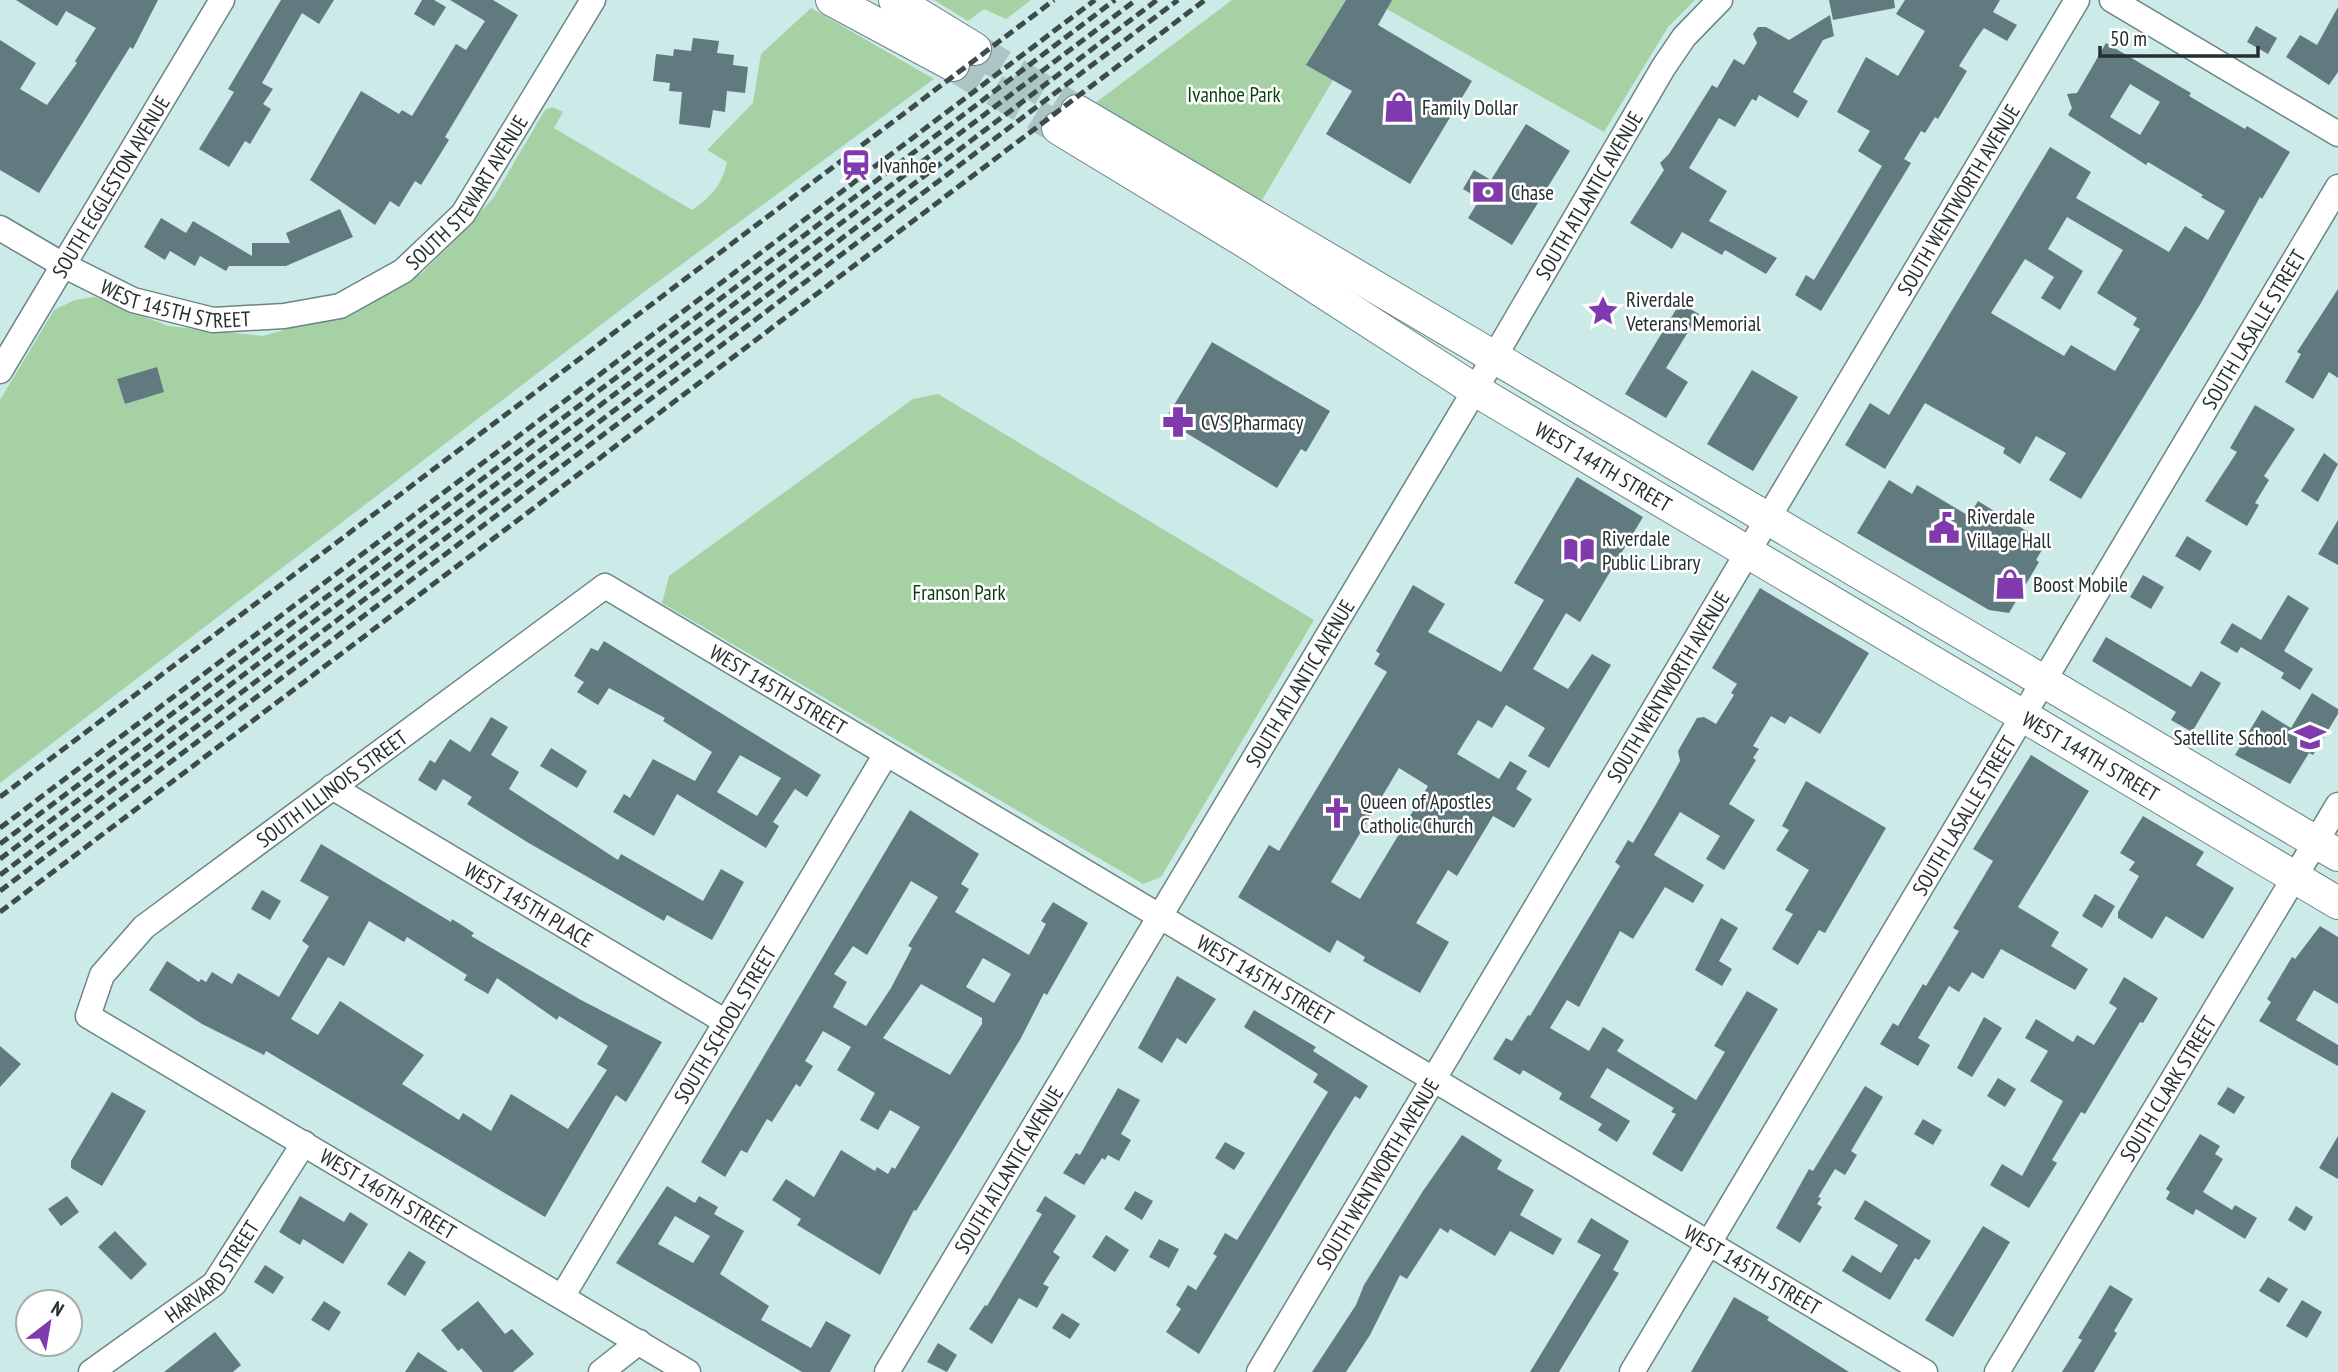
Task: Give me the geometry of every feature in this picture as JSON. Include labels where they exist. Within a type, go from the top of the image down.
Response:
[{"type":"street","name":"SOUTH EGGLESTON AVENUE","points":[[0,371],[222,0]]},
{"type":"street","name":"SOUTH STEWART AVENUE","points":[[284,316],[340,306],[403,271],[463,214],[593,0]]},
{"type":"street","points":[[832,0],[964,57],[895,0]]},
{"type":"street","name":"SOUTH ATLANTIC AVENUE","points":[[887,1372],[1475,390],[1663,68],[1684,37],[1720,0]]},
{"type":"street","name":"SOUTH WENTWORTH AVENUE","points":[[1259,1372],[2077,0]]},
{"type":"street","points":[[2112,0],[2338,134]]},
{"type":"street","name":"WEST 144TH STREET","points":[[1068,119],[1259,233],[1495,355],[1767,519],[2327,848]]},
{"type":"street","name":"SOUTH LASALLE STREET","points":[[1632,1372],[2338,187]]},
{"type":"street","name":"WEST 145TH STREET","points":[[0,228],[63,265],[133,300],[213,320],[284,316]]},
{"type":"street","name":"WEST 144TH STREET","points":[[1259,233],[1475,390],[2338,903]]},
{"type":"street","name":"WEST 145TH STREET","points":[[605,586],[1925,1372]]},
{"type":"street","name":"SOUTH ILLINOIS STREET","points":[[88,1016],[102,975],[145,927],[605,586]]},
{"type":"street","name":"SOUTH SCHOOL STREET","points":[[562,1297],[886,754]]},
{"type":"street","name":"WEST 145TH PLACE","points":[[332,787],[726,1022]]},
{"type":"street","name":"SOUTH CLARK STREET","points":[[1997,1372],[2295,877],[2327,848],[2338,805]]},
{"type":"street","name":"WEST 146TH STREET","points":[[88,1016],[688,1372]]},
{"type":"street","name":"HARVARD STREET","points":[[91,1372],[214,1284],[304,1143]]},
{"type":"street","points":[[601,1372],[639,1342]]},
{"type":"green space","points":[[934,0],[1031,0],[1006,19],[984,9],[968,21]]},
{"type":"green space","name":"Ivanhoe Park","points":[[1232,0],[1695,0],[1668,27],[1604,132],[1378,4],[1262,200],[1094,104]]},
{"type":"green space","points":[[811,8],[934,79],[644,292],[0,783],[0,400],[54,310],[75,300],[95,297],[168,326],[263,336],[356,309],[422,273],[459,236],[494,197],[545,110],[552,107],[563,112],[554,128],[692,210],[705,201],[719,184],[727,162],[707,150],[753,103],[761,54]]},
{"type":"green space","name":"Franson Park","points":[[938,394],[1314,620],[1161,877],[1143,884],[662,603],[669,576],[913,399]]},
{"type":"building","points":[[16,0],[158,0],[133,49],[130,47],[39,193],[0,170],[0,40],[36,63],[20,89],[47,105],[77,63],[75,61],[96,28],[66,11],[57,26]]},
{"type":"building","points":[[281,0],[334,0],[319,24],[302,13],[262,83],[273,89],[263,104],[271,109],[250,144],[245,141],[229,167],[199,149],[234,92],[228,89]]},
{"type":"building","points":[[422,0],[434,0],[446,7],[434,26],[414,14]]},
{"type":"building","points":[[450,0],[493,0],[518,15],[445,137],[449,140],[421,185],[415,181],[399,207],[390,201],[375,225],[310,180],[361,91],[399,114],[402,110],[412,116],[456,44],[466,50],[485,21]]},
{"type":"building","name":"Family Dollar","points":[[1346,0],[1392,0],[1378,25],[1472,81],[1410,184],[1326,134],[1352,91],[1306,65]]},
{"type":"building","points":[[1829,0],[1894,0],[1895,8],[1833,20]]},
{"type":"building","points":[[1905,0],[2000,0],[1993,12],[2017,25],[2007,41],[1984,28],[1976,39],[1959,66],[1967,71],[1938,119],[1935,117],[1925,133],[1921,131],[1904,159],[1911,163],[1821,311],[1795,295],[1806,275],[1814,280],[1882,166],[1858,151],[1870,131],[1837,112],[1866,57],[1898,76],[1925,31],[1896,14]]},
{"type":"building","points":[[2338,7],[2338,72],[2329,85],[2286,57],[2300,35],[2317,45]]},
{"type":"building","points":[[1830,15],[1834,36],[1823,40],[1793,92],[1808,101],[1798,118],[1759,95],[1756,101],[1752,99],[1735,127],[1719,118],[1689,168],[1727,191],[1709,221],[1777,258],[1766,274],[1725,250],[1722,255],[1682,232],[1672,249],[1630,223],[1664,170],[1660,163],[1669,154],[1712,85],[1717,88],[1734,59],[1744,65],[1757,43],[1753,34],[1758,27],[1766,27],[1789,40]]},
{"type":"building","points":[[2256,26],[2277,38],[2268,54],[2247,42]]},
{"type":"building","points":[[693,38],[719,41],[717,53],[734,55],[733,65],[748,67],[745,93],[727,91],[725,112],[713,110],[710,128],[679,124],[682,92],[669,91],[670,83],[653,81],[656,54],[673,56],[674,49],[691,51]]},
{"type":"building","points":[[2106,43],[2191,93],[2189,96],[2290,152],[2262,199],[2260,197],[2201,303],[2081,499],[2049,480],[2066,453],[2036,436],[2020,464],[2003,453],[2005,448],[1925,403],[1885,469],[1845,445],[1870,403],[1889,415],[2050,147],[2091,172],[2076,198],[2169,252],[2185,226],[2208,240],[2225,211],[2201,197],[2203,195],[2148,162],[2146,165],[2068,115],[2072,108],[2067,94],[2077,93]],"holes":[[[2130,84],[2160,102],[2140,135],[2110,117]],[[2067,217],[2123,250],[2097,293],[2137,318],[2133,325],[2140,329],[2115,371],[2071,345],[2064,356],[1991,313],[2025,259],[2054,277],[2041,298],[2060,310],[2083,271],[2048,249]]]},
{"type":"building","points":[[1526,124],[1570,151],[1512,245],[1468,218],[1480,199],[1463,189],[1474,170],[1491,180]]},
{"type":"building","points":[[340,209],[353,237],[286,266],[229,266],[226,271],[200,256],[195,266],[170,251],[165,260],[144,247],[161,218],[186,233],[193,221],[252,256],[252,243],[290,243],[286,233]]},
{"type":"building","points":[[2338,289],[2338,378],[2329,372],[2313,399],[2285,382],[2301,354],[2297,352]]},
{"type":"building","points":[[1680,303],[1699,314],[1666,368],[1688,382],[1666,418],[1625,394]]},
{"type":"building","name":"CVS Pharmacy","points":[[1212,342],[1330,411],[1306,452],[1301,449],[1277,488],[1165,420]]},
{"type":"building","points":[[157,367],[164,392],[125,404],[117,379]]},
{"type":"building","points":[[1752,370],[1798,397],[1753,471],[1707,444]]},
{"type":"building","points":[[2255,405],[2295,429],[2264,476],[2269,480],[2255,503],[2259,505],[2247,526],[2205,501],[2237,452],[2230,448]]},
{"type":"building","points":[[2324,453],[2338,464],[2318,502],[2301,491]]},
{"type":"building","points":[[1577,477],[1643,517],[1580,622],[1566,613],[1533,669],[1568,689],[1592,654],[1611,665],[1549,768],[1528,756],[1545,728],[1506,705],[1492,728],[1478,720],[1457,754],[1499,779],[1510,761],[1527,771],[1516,789],[1532,799],[1514,828],[1493,816],[1457,876],[1448,870],[1416,923],[1449,942],[1420,993],[1363,961],[1365,957],[1337,940],[1330,953],[1238,897],[1269,845],[1279,851],[1387,672],[1374,664],[1380,654],[1376,651],[1413,585],[1445,604],[1428,632],[1501,672],[1544,600],[1514,583]],"holes":[[[1399,768],[1428,786],[1360,899],[1331,882]]]},
{"type":"building","points":[[1889,480],[1912,494],[1917,485],[1969,516],[1978,501],[2046,543],[2036,560],[2039,562],[2009,613],[1989,610],[1857,533]]},
{"type":"building","points":[[2338,520],[2338,565],[2318,554]]},
{"type":"building","points":[[2187,536],[2212,551],[2200,571],[2175,556]]},
{"type":"building","points":[[2143,575],[2164,587],[2151,609],[2130,597]]},
{"type":"building","points":[[1760,588],[1869,653],[1820,734],[1790,716],[1785,724],[1771,716],[1753,746],[1759,749],[1753,758],[1756,760],[1729,804],[1755,820],[1724,870],[1706,859],[1720,836],[1680,812],[1654,855],[1704,885],[1693,903],[1665,887],[1633,939],[1620,931],[1579,1007],[1567,1000],[1550,1028],[1589,1051],[1603,1027],[1624,1040],[1617,1051],[1696,1100],[1725,1052],[1714,1046],[1747,991],[1778,1009],[1682,1172],[1652,1154],[1676,1114],[1671,1112],[1674,1108],[1607,1068],[1590,1097],[1630,1121],[1617,1142],[1598,1130],[1602,1124],[1559,1099],[1562,1093],[1523,1070],[1520,1075],[1493,1059],[1506,1038],[1512,1041],[1528,1015],[1530,1016],[1620,866],[1615,862],[1628,840],[1633,843],[1659,799],[1680,761],[1678,751],[1697,718],[1704,717],[1716,724],[1734,695],[1731,693],[1737,684],[1712,668]]},
{"type":"building","points":[[2288,595],[2309,608],[2284,651],[2313,669],[2300,690],[2281,678],[2284,673],[2241,647],[2237,653],[2220,643],[2232,623],[2261,640]]},
{"type":"building","points":[[2106,637],[2191,687],[2201,671],[2221,683],[2192,732],[2171,720],[2176,712],[2092,661]]},
{"type":"building","points":[[604,641],[821,775],[807,797],[795,789],[773,822],[779,826],[766,848],[677,794],[654,836],[613,812],[624,794],[630,798],[653,759],[695,781],[712,752],[663,721],[665,718],[609,688],[598,705],[577,692],[584,682],[574,676],[591,648],[598,651]],"holes":[[[740,755],[781,778],[757,816],[717,792]]]},
{"type":"building","points":[[2312,693],[2338,709],[2338,714],[2313,755],[2309,753],[2290,784],[2235,755],[2262,710],[2291,728]]},
{"type":"building","points":[[491,717],[508,727],[491,755],[519,772],[509,789],[618,860],[621,854],[703,901],[721,869],[744,882],[712,940],[667,915],[664,921],[527,842],[467,804],[472,797],[443,779],[436,791],[418,780],[430,760],[435,763],[450,739],[470,752]]},
{"type":"building","points":[[551,748],[587,771],[577,788],[540,766]]},
{"type":"building","points":[[2031,755],[2089,791],[2018,907],[2059,932],[2051,946],[2088,969],[2075,990],[2001,949],[1983,979],[1972,972],[1959,992],[1949,986],[1918,1038],[1930,1045],[1918,1066],[1880,1044],[1893,1023],[1898,1026],[1923,984],[1926,986],[1959,931],[1953,928],[1993,861],[1973,849]]},
{"type":"building","points":[[1806,781],[1886,828],[1825,933],[1819,930],[1798,965],[1772,949],[1793,914],[1785,910],[1809,870],[1776,850],[1789,830],[1782,826]]},
{"type":"building","points":[[910,810],[979,854],[961,884],[969,889],[955,912],[1029,955],[1046,924],[1041,921],[1053,902],[1088,923],[1047,995],[1044,993],[1021,1038],[916,1211],[914,1210],[880,1275],[797,1225],[801,1219],[772,1200],[786,1179],[814,1197],[841,1150],[875,1171],[877,1167],[888,1174],[892,1167],[895,1169],[920,1127],[890,1110],[878,1130],[860,1120],[875,1093],[837,1070],[851,1047],[823,1031],[805,1061],[813,1066],[800,1087],[796,1084],[772,1122],[767,1119],[747,1153],[741,1150],[725,1177],[701,1162]],"holes":[[[911,881],[938,897],[908,946],[912,948],[891,988],[866,1026],[833,1007],[847,982],[834,974],[853,946],[867,955]],[[983,958],[1011,974],[994,1003],[966,987]],[[921,984],[982,1018],[982,1024],[950,1075],[883,1038]]]},
{"type":"building","points":[[2143,816],[2204,852],[2196,865],[2234,888],[2203,939],[2166,916],[2152,939],[2118,918],[2118,912],[2139,876],[2129,870],[2135,862],[2120,853]]},
{"type":"building","points":[[321,844],[451,922],[452,919],[474,933],[471,936],[581,1000],[662,1042],[626,1102],[616,1095],[545,1217],[266,1051],[264,1055],[202,1024],[149,990],[167,961],[199,982],[201,979],[206,982],[212,972],[232,984],[238,973],[279,997],[309,946],[302,941],[329,897],[300,881]],"holes":[[[369,921],[404,942],[407,937],[467,975],[464,980],[488,994],[497,978],[557,1020],[559,1016],[608,1046],[597,1064],[607,1070],[568,1129],[511,1094],[491,1131],[463,1113],[459,1120],[402,1084],[424,1055],[340,1001],[318,1035],[291,1019],[328,957],[344,966]]]},
{"type":"building","points":[[262,890],[281,901],[270,920],[251,909]]},
{"type":"building","points":[[2095,894],[2115,906],[2102,928],[2082,916]]},
{"type":"building","points":[[1721,918],[1738,928],[1719,961],[1732,969],[1722,986],[1695,970]]},
{"type":"building","points":[[2320,926],[2338,937],[2338,1004],[2314,990],[2296,1020],[2338,1045],[2338,1066],[2259,1021],[2271,1002],[2267,999],[2292,957],[2295,959]]},
{"type":"building","points":[[1177,976],[1216,999],[1186,1044],[1177,1038],[1162,1063],[1138,1048]]},
{"type":"building","points":[[2124,977],[2158,998],[2143,1023],[2140,1022],[2085,1114],[2081,1112],[2052,1160],[2057,1163],[2029,1208],[1990,1185],[2002,1164],[2022,1176],[2063,1101],[2030,1081],[2048,1051],[2025,1038],[2036,1019],[2073,1042],[2077,1035],[2094,1045],[2117,1008],[2109,1003]]},
{"type":"building","points":[[1254,1010],[1316,1047],[1313,1051],[1368,1086],[1360,1099],[1355,1096],[1199,1354],[1166,1332],[1181,1309],[1176,1305],[1188,1285],[1196,1290],[1217,1256],[1213,1254],[1225,1233],[1237,1240],[1328,1092],[1313,1082],[1318,1074],[1244,1027]]},
{"type":"building","points":[[1984,1017],[2002,1028],[1972,1077],[1957,1068]]},
{"type":"building","points":[[0,1046],[21,1064],[0,1087]]},
{"type":"building","points":[[1998,1078],[2016,1089],[2005,1107],[1987,1096]]},
{"type":"building","points":[[1865,1086],[1883,1097],[1851,1151],[1857,1155],[1845,1175],[1835,1169],[1818,1197],[1821,1198],[1817,1204],[1822,1207],[1800,1243],[1776,1228],[1809,1169],[1813,1171]]},
{"type":"building","points":[[2228,1087],[2245,1097],[2234,1114],[2217,1104]]},
{"type":"building","points":[[1118,1088],[1140,1100],[1121,1134],[1131,1140],[1119,1161],[1108,1155],[1105,1160],[1102,1158],[1084,1185],[1063,1173],[1076,1153],[1080,1155]]},
{"type":"building","points":[[112,1092],[146,1111],[102,1186],[71,1168],[71,1161]]},
{"type":"building","points":[[1923,1119],[1942,1130],[1933,1145],[1914,1134]]},
{"type":"building","points":[[2200,1134],[2220,1146],[2215,1154],[2223,1159],[2203,1192],[2232,1210],[2235,1205],[2257,1218],[2245,1239],[2196,1209],[2193,1215],[2166,1199],[2170,1192],[2166,1189]]},
{"type":"building","points":[[1462,1135],[1502,1160],[1497,1169],[1534,1190],[1520,1215],[1562,1239],[1553,1255],[1510,1231],[1495,1256],[1450,1229],[1448,1233],[1440,1228],[1407,1279],[1400,1275],[1370,1335],[1346,1372],[1312,1372],[1356,1305],[1364,1285],[1423,1191]]},
{"type":"building","points":[[2338,1136],[2338,1179],[2319,1168]]},
{"type":"building","points":[[1225,1142],[1245,1153],[1234,1170],[1215,1158]]},
{"type":"building","points":[[667,1186],[695,1203],[699,1196],[718,1207],[714,1214],[744,1231],[720,1274],[769,1306],[761,1320],[811,1348],[826,1321],[851,1335],[830,1372],[802,1372],[616,1263]],"holes":[[[675,1216],[710,1236],[693,1263],[658,1244]]]},
{"type":"building","points":[[1135,1191],[1153,1201],[1142,1220],[1124,1209]]},
{"type":"building","points":[[67,1196],[79,1212],[61,1226],[48,1209]]},
{"type":"building","points":[[300,1196],[344,1222],[350,1212],[368,1224],[343,1264],[303,1239],[300,1245],[279,1232]]},
{"type":"building","points":[[1045,1196],[1076,1216],[1053,1252],[1060,1257],[1043,1284],[1049,1287],[1037,1308],[1019,1298],[992,1344],[969,1329],[985,1305],[987,1306],[1042,1214],[1036,1211]]},
{"type":"building","points":[[1865,1200],[1931,1241],[1919,1260],[1915,1258],[1890,1300],[1842,1271],[1852,1255],[1881,1273],[1898,1245],[1854,1219]]},
{"type":"building","points":[[2296,1206],[2313,1217],[2305,1231],[2288,1220]]},
{"type":"building","points":[[1591,1218],[1629,1241],[1613,1270],[1619,1273],[1559,1372],[1530,1372],[1601,1255],[1577,1242]]},
{"type":"building","points":[[1983,1226],[2010,1242],[1953,1337],[1925,1320]]},
{"type":"building","points":[[115,1231],[147,1264],[131,1280],[98,1247]]},
{"type":"building","points":[[1106,1235],[1129,1250],[1115,1272],[1092,1257]]},
{"type":"building","points":[[1159,1239],[1179,1249],[1169,1268],[1149,1257]]},
{"type":"building","points":[[409,1251],[426,1262],[405,1296],[387,1284]]},
{"type":"building","points":[[265,1265],[284,1277],[273,1294],[254,1282]]},
{"type":"building","points":[[2268,1277],[2288,1289],[2279,1303],[2259,1291]]},
{"type":"building","points":[[2110,1285],[2133,1299],[2114,1331],[2117,1333],[2094,1372],[2062,1372],[2082,1340],[2078,1338]]},
{"type":"building","points":[[1734,1297],[1769,1317],[1767,1320],[1849,1372],[1691,1372]]},
{"type":"building","points":[[2302,1300],[2322,1312],[2307,1338],[2286,1326]]},
{"type":"building","points":[[324,1301],[341,1312],[329,1331],[311,1320]]},
{"type":"building","points":[[478,1301],[505,1334],[512,1329],[534,1354],[513,1372],[483,1372],[462,1348],[458,1351],[441,1330]]},
{"type":"building","points":[[1062,1313],[1080,1324],[1070,1339],[1052,1328]]},
{"type":"building","points":[[215,1332],[241,1365],[233,1372],[164,1372]]},
{"type":"building","points":[[938,1343],[957,1355],[947,1372],[927,1362]]},
{"type":"building","points":[[418,1352],[448,1372],[405,1372]]},
{"type":"tunnel","points":[[975,49],[1077,111]]},
{"type":"tunnel","points":[[953,65],[1058,128]]},
{"type":"railway","points":[[0,797],[1054,0]]},
{"type":"railway","points":[[0,828],[1095,0]]},
{"type":"railway","points":[[0,844],[1115,0]]},
{"type":"railway","points":[[0,859],[1136,0]]},
{"type":"railway","points":[[0,875],[1157,0]]},
{"type":"railway","points":[[0,891],[1178,0]]},
{"type":"railway","points":[[0,912],[1205,0]]},
{"type":"place","name":"Family Dollar","points":[[1399,107]]},
{"type":"place","name":"Ivanhoe","points":[[856,165]]},
{"type":"place","name":"Chase","points":[[1488,192]]},
{"type":"place","name":"Riverdale Veterans Memorial","points":[[1603,311]]},
{"type":"place","name":"CVS Pharmacy","points":[[1178,422]]},
{"type":"place","name":"Riverdale Village Hall","points":[[1944,528]]},
{"type":"place","name":"Riverdale Public Library","points":[[1579,550]]},
{"type":"place","name":"Boost Mobile","points":[[2010,584]]},
{"type":"place","name":"Satellite School","points":[[2310,737]]},
{"type":"place","name":"Queen of Apostles Catholic Church","points":[[1337,813]]}]
